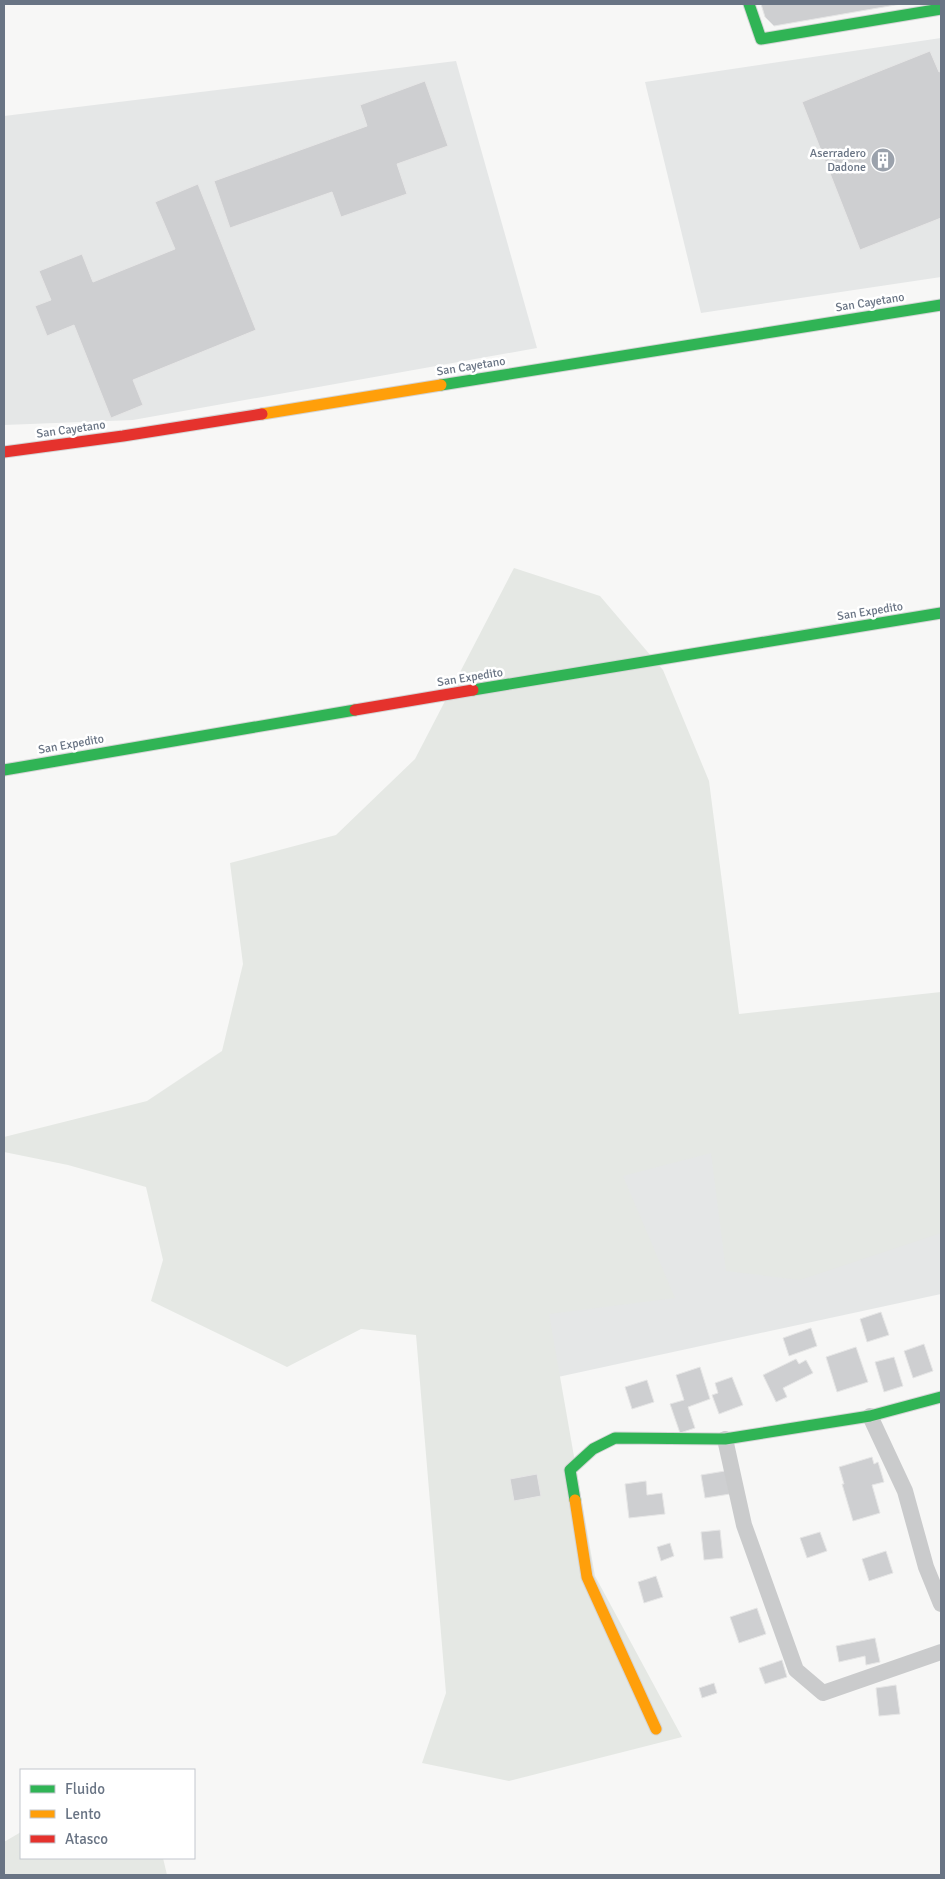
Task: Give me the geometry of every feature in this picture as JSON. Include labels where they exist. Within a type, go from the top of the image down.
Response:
[{"type":"street","points":[[749,4],[761,39],[941,9]]},
{"type":"street","name":"San Cayetano","points":[[4,452],[122,436],[941,305]]},
{"type":"street","name":"San Expedito","points":[[4,770],[219,732],[941,613]]},
{"type":"street","points":[[656,1729],[587,1577],[570,1470],[593,1449],[615,1438],[725,1439],[870,1416],[941,1397]]},
{"type":"street","points":[[870,1416],[905,1491],[926,1567],[941,1604]]},
{"type":"street","points":[[725,1439],[744,1525],[796,1670],[823,1693],[941,1652]]},
{"type":"shaded area","points":[[941,38],[941,277],[701,313],[645,82]]},
{"type":"shaded area","points":[[456,61],[537,348],[133,420],[4,425],[4,116]]},
{"type":"shaded area","points":[[514,568],[600,596],[663,670],[709,781],[739,1014],[941,992],[941,1233],[800,1280],[726,1271],[711,1153],[623,1176],[675,1298],[549,1314],[595,1576],[682,1737],[509,1781],[422,1763],[446,1693],[416,1335],[361,1329],[287,1367],[151,1301],[163,1260],[146,1187],[68,1165],[4,1152],[4,1137],[147,1101],[222,1051],[243,964],[230,863],[336,835],[415,759]]},
{"type":"shaded area","points":[[941,1006],[941,1294],[544,1380],[495,1081]]},
{"type":"shaded area","points":[[20,1833],[20,1859],[163,1859],[167,1875],[4,1875],[4,1842]]},
{"type":"building","points":[[761,4],[901,4],[774,26],[765,17]]},
{"type":"building","name":"Aserradero Dadone","points":[[930,51],[939,72],[941,71],[941,218],[860,250],[802,102]]},
{"type":"building","points":[[425,81],[448,146],[397,164],[407,194],[341,217],[332,192],[230,228],[214,181],[367,126],[360,105]]},
{"type":"building","points":[[198,184],[256,330],[133,380],[143,405],[111,418],[74,325],[47,336],[35,306],[51,300],[39,271],[82,254],[93,282],[175,249],[155,202]]},
{"type":"building","points":[[881,1312],[889,1335],[867,1342],[860,1319]]},
{"type":"building","points":[[811,1328],[817,1346],[789,1356],[783,1338]]},
{"type":"building","points":[[924,1344],[933,1371],[913,1378],[904,1351]]},
{"type":"building","points":[[856,1347],[868,1382],[837,1392],[826,1357]]},
{"type":"building","points":[[894,1357],[903,1386],[884,1392],[875,1362]]},
{"type":"building","points":[[796,1359],[799,1364],[806,1360],[813,1373],[783,1388],[787,1397],[776,1402],[763,1375]]},
{"type":"building","points":[[700,1367],[710,1399],[688,1407],[695,1428],[680,1433],[670,1404],[684,1400],[676,1375]]},
{"type":"building","points":[[732,1377],[743,1405],[719,1414],[712,1395],[718,1393],[715,1383]]},
{"type":"building","points":[[647,1380],[654,1402],[632,1409],[625,1387]]},
{"type":"building","points":[[872,1457],[874,1464],[878,1462],[884,1482],[872,1485],[880,1513],[853,1521],[839,1467]]},
{"type":"building","points":[[725,1471],[730,1494],[705,1498],[701,1475]]},
{"type":"building","points":[[537,1474],[541,1496],[514,1501],[510,1479]]},
{"type":"building","points":[[646,1481],[647,1495],[662,1493],[665,1514],[629,1518],[625,1484]]},
{"type":"building","points":[[720,1530],[723,1558],[704,1560],[701,1532]]},
{"type":"building","points":[[820,1532],[827,1551],[807,1558],[800,1538]]},
{"type":"building","points":[[670,1543],[674,1556],[661,1561],[657,1547]]},
{"type":"building","points":[[886,1551],[893,1573],[869,1581],[862,1559]]},
{"type":"building","points":[[656,1576],[663,1597],[644,1603],[638,1582]]},
{"type":"building","points":[[757,1608],[766,1634],[739,1643],[730,1617]]},
{"type":"building","points":[[875,1638],[880,1662],[866,1665],[865,1656],[839,1662],[836,1646]]},
{"type":"building","points":[[782,1660],[787,1677],[765,1684],[759,1668]]},
{"type":"building","points":[[714,1683],[717,1693],[702,1698],[699,1688]]},
{"type":"building","points":[[896,1685],[900,1714],[879,1716],[876,1688]]},
{"type":"traffic: fast","points":[[749,4],[761,39],[941,9]]},
{"type":"traffic: fast","points":[[441,385],[941,305]]},
{"type":"traffic: fast","points":[[473,690],[941,613]]},
{"type":"traffic: fast","points":[[4,770],[355,710]]},
{"type":"traffic: fast","points":[[575,1500],[570,1470],[593,1449],[615,1438],[725,1439],[870,1416],[941,1397]]},
{"type":"traffic: slow","points":[[262,414],[441,385]]},
{"type":"traffic: slow","points":[[575,1500],[587,1577],[656,1729]]},
{"type":"traffic: jam","points":[[4,452],[123,436],[262,414]]},
{"type":"traffic: jam","points":[[355,710],[473,690]]},
{"type":"place","name":"Aserradero Dadone","points":[[883,160]]}]
